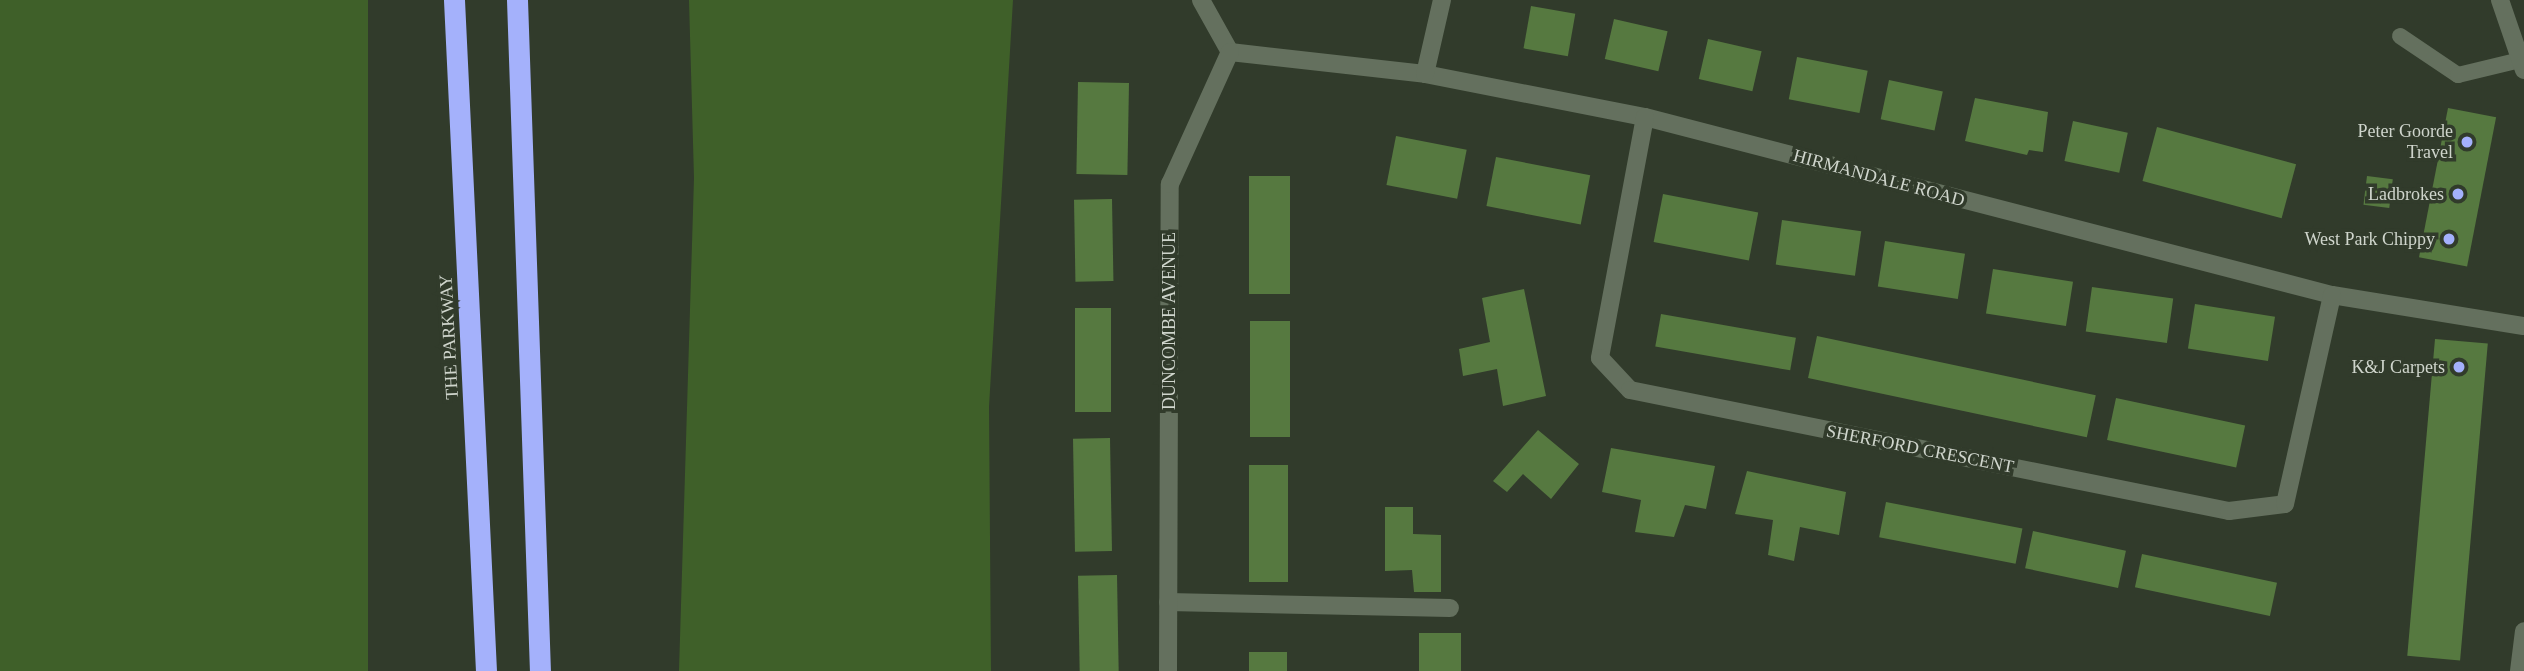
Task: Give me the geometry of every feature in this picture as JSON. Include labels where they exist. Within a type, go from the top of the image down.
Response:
[{"type":"highway","points":[[444,0],[459,95]]},
{"type":"highway","name":"THE PARKWAY","points":[[454,0],[486,671]]},
{"type":"highway","points":[[517,0],[540,671]]},
{"type":"street","points":[[1201,0],[1230,52]]},
{"type":"street","points":[[1425,74],[1442,0]]},
{"type":"street","points":[[2500,0],[2523,63]]},
{"type":"street","name":"HIRMANDALE ROAD","points":[[1230,52],[1425,74],[1645,117],[2332,295],[2524,326]]},
{"type":"street","name":"DUNCOMBE AVENUE","points":[[1168,671],[1170,184],[1230,52]]},
{"type":"street","name":"SHERFORD CRESCENT","points":[[1645,117],[1600,358],[1630,390],[2229,511],[2285,504],[2332,295]]},
{"type":"street","points":[[1168,602],[1450,608]]},
{"type":"street","points":[[2519,671],[2524,631]]},
{"type":"lane","points":[[2400,36],[2458,75],[2523,63]]},
{"type":"green space","points":[[0,0],[368,0],[368,671],[0,671]]},
{"type":"green space","points":[[689,0],[1013,0],[989,407],[991,671],[679,671],[694,178]]},
{"type":"building","points":[[1531,6],[1575,14],[1568,56],[1524,48]]},
{"type":"building","points":[[1614,19],[1668,31],[1658,71],[1605,59]]},
{"type":"building","points":[[1708,39],[1762,51],[1752,91],[1699,79]]},
{"type":"building","points":[[1797,57],[1868,71],[1859,113],[1789,99]]},
{"type":"building","points":[[1889,80],[1943,91],[1934,131],[1881,119]]},
{"type":"building","points":[[1078,82],[1129,83],[1127,175],[1076,174]]},
{"type":"building","points":[[1975,98],[2048,112],[2043,152],[2029,150],[2027,155],[1965,141]]},
{"type":"building","points":[[2448,108],[2496,117],[2467,267],[2419,257]]},
{"type":"building","points":[[2073,121],[2128,133],[2119,173],[2064,161]]},
{"type":"building","points":[[2157,127],[2296,164],[2282,218],[2143,181]]},
{"type":"building","points":[[1396,136],[1467,150],[1457,199],[1386,185]]},
{"type":"building","points":[[1496,157],[1590,175],[1581,224],[1486,206]]},
{"type":"building","points":[[1249,176],[1290,176],[1290,294],[1249,294]]},
{"type":"building","points":[[2367,176],[2393,179],[2389,208],[2363,205]]},
{"type":"building","points":[[1663,194],[1758,213],[1749,261],[1654,242]]},
{"type":"building","points":[[1112,199],[1113,281],[1075,282],[1074,200]]},
{"type":"building","points":[[1782,220],[1861,231],[1855,276],[1776,265]]},
{"type":"building","points":[[1885,241],[1965,254],[1958,299],[1878,286]]},
{"type":"building","points":[[1993,269],[2073,282],[2066,326],[1986,313]]},
{"type":"building","points":[[2092,287],[2173,298],[2167,343],[2086,332]]},
{"type":"building","points":[[1524,289],[1546,396],[1503,406],[1497,369],[1463,376],[1459,349],[1490,342],[1482,298]]},
{"type":"building","points":[[2195,304],[2275,317],[2268,361],[2188,348]]},
{"type":"building","points":[[1075,308],[1111,308],[1111,412],[1075,412]]},
{"type":"building","points":[[1661,314],[1796,338],[1790,370],[1655,346]]},
{"type":"building","points":[[1250,321],[1290,321],[1290,437],[1250,437]]},
{"type":"building","points":[[1817,336],[2096,395],[2087,437],[1808,378]]},
{"type":"building","points":[[2435,339],[2488,344],[2460,660],[2407,656]]},
{"type":"building","points":[[2116,398],[2245,425],[2236,468],[2107,440]]},
{"type":"building","points":[[1538,430],[1579,464],[1551,499],[1523,474],[1507,492],[1493,481]]},
{"type":"building","points":[[1110,438],[1112,551],[1075,552],[1073,439]]},
{"type":"building","points":[[1611,448],[1715,466],[1706,509],[1685,505],[1674,537],[1635,532],[1641,500],[1602,492]]},
{"type":"building","points":[[1249,465],[1288,465],[1288,582],[1249,582]]},
{"type":"building","points":[[1747,471],[1846,492],[1839,535],[1800,527],[1794,561],[1768,555],[1773,520],[1735,514]]},
{"type":"building","points":[[1886,502],[2022,529],[2016,564],[1879,537]]},
{"type":"building","points":[[1385,507],[1413,507],[1413,534],[1441,535],[1441,592],[1414,592],[1412,570],[1385,571]]},
{"type":"building","points":[[2033,531],[2126,551],[2118,588],[2025,568]]},
{"type":"building","points":[[2142,554],[2277,583],[2270,616],[2135,587]]},
{"type":"building","points":[[1117,575],[1119,671],[1080,671],[1078,576]]},
{"type":"building","points":[[1419,633],[1461,633],[1461,671],[1419,671]]},
{"type":"building","points":[[1249,652],[1287,652],[1287,671],[1249,671]]},
{"type":"place","name":"Peter Goorde Travel","points":[[2467,142]]},
{"type":"place","name":"Ladbrokes","points":[[2458,194]]},
{"type":"place","name":"West Park Chippy","points":[[2449,239]]},
{"type":"place","name":"K&J Carpets","points":[[2459,367]]}]
